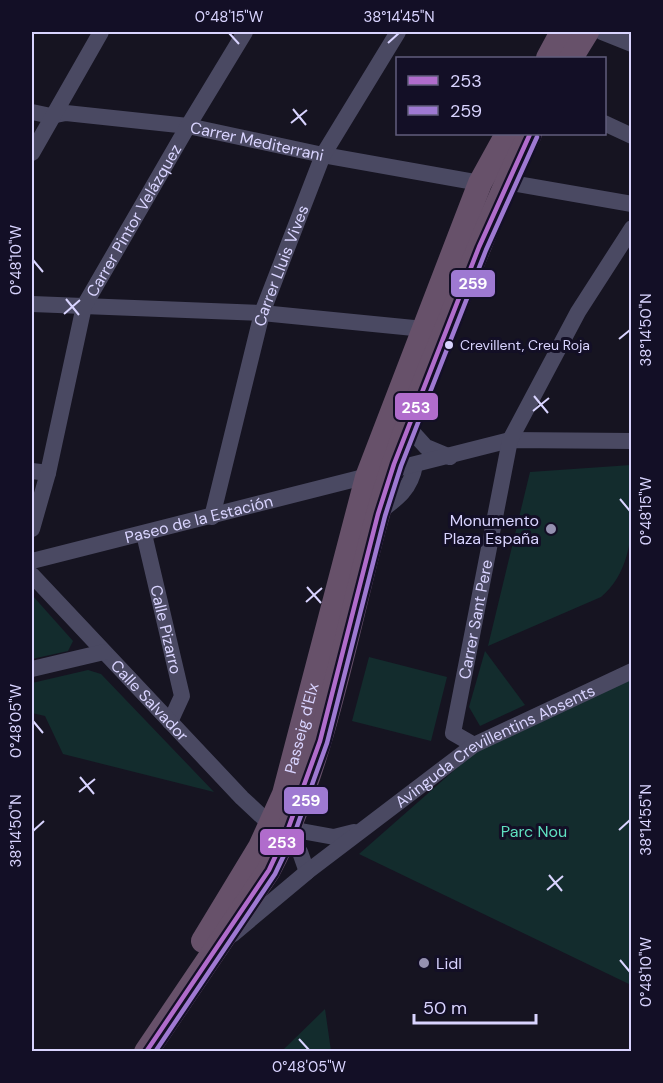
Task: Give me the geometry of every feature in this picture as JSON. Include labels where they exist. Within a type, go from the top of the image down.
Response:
[{"type":"highway","points":[[549,57],[562,32]]},
{"type":"highway","points":[[572,57],[586,32]]},
{"type":"highway","name":"Passeig d'Elx","points":[[132,1052],[192,960],[260,848],[282,831],[293,767],[368,477],[480,183],[506,135]]},
{"type":"highway","name":"Passeig d'Elx","points":[[146,1052],[269,870],[282,831],[310,772],[391,471],[506,182],[530,135]]},
{"type":"street","points":[[32,153],[51,116],[101,32]]},
{"type":"street","name":"Carrer Pintor Velázquez","points":[[32,529],[40,472],[84,306],[245,32]]},
{"type":"street","name":"Carrer Lluis Vives","points":[[212,517],[262,313],[324,155],[398,32]]},
{"type":"street","points":[[602,32],[632,44]]},
{"type":"street","name":"Carrer Mediterrani","points":[[32,112],[51,116],[66,113],[188,126],[324,155],[480,183]]},
{"type":"street","points":[[606,124],[632,136]]},
{"type":"street","points":[[506,182],[632,204]]},
{"type":"street","name":"Carrer Sant Pere","points":[[474,745],[453,733],[510,441],[578,312],[632,228]]},
{"type":"street","points":[[32,304],[262,313],[424,329]]},
{"type":"street","points":[[408,426],[426,447],[451,457]]},
{"type":"street","name":"Paseo de la Estación","points":[[32,561],[510,441],[632,441]]},
{"type":"street","points":[[379,512],[401,496],[413,479],[415,465]]},
{"type":"street","name":"Calle Pizarro","points":[[144,534],[182,696],[170,722]]},
{"type":"street","name":"Calle Salvador","points":[[32,575],[170,722],[282,831]]},
{"type":"street","points":[[32,669],[104,652]]},
{"type":"street","name":"Avinguda Crevillentins Absents","points":[[218,946],[307,872],[474,745],[632,670]]},
{"type":"street","name":"Avinguda Crevillentins Absents","points":[[282,831],[334,837],[362,830]]},
{"type":"street","points":[[282,831],[300,852],[307,872]]},
{"type":"green space","points":[[631,465],[631,536],[622,569],[613,584],[601,597],[488,646],[530,472]]},
{"type":"green space","points":[[32,595],[73,641],[68,651],[32,659]]},
{"type":"green space","points":[[485,651],[525,705],[480,726],[469,707]]},
{"type":"green space","points":[[369,657],[447,677],[431,741],[352,721]]},
{"type":"green space","points":[[88,670],[101,674],[214,792],[63,754],[45,716],[32,713],[32,683]]},
{"type":"green space","name":"Parc Nou","points":[[631,676],[631,985],[359,854],[475,752]]},
{"type":"green space","points":[[325,1009],[331,1051],[282,1051]]},
{"type":"transit line","name":"253","points":[[146,1052],[269,870],[288,829],[320,741],[378,514],[394,464],[479,247],[530,135]]},
{"type":"transit line","name":"259","points":[[155,1052],[275,874],[295,832],[327,743],[385,516],[401,466],[486,250],[537,137]]},
{"type":"place","name":"Crevillent, Creu Roja","points":[[449,345]]},
{"type":"place","name":"Monumento Plaza España","points":[[551,529]]},
{"type":"place","name":"Lidl","points":[[424,963]]}]
